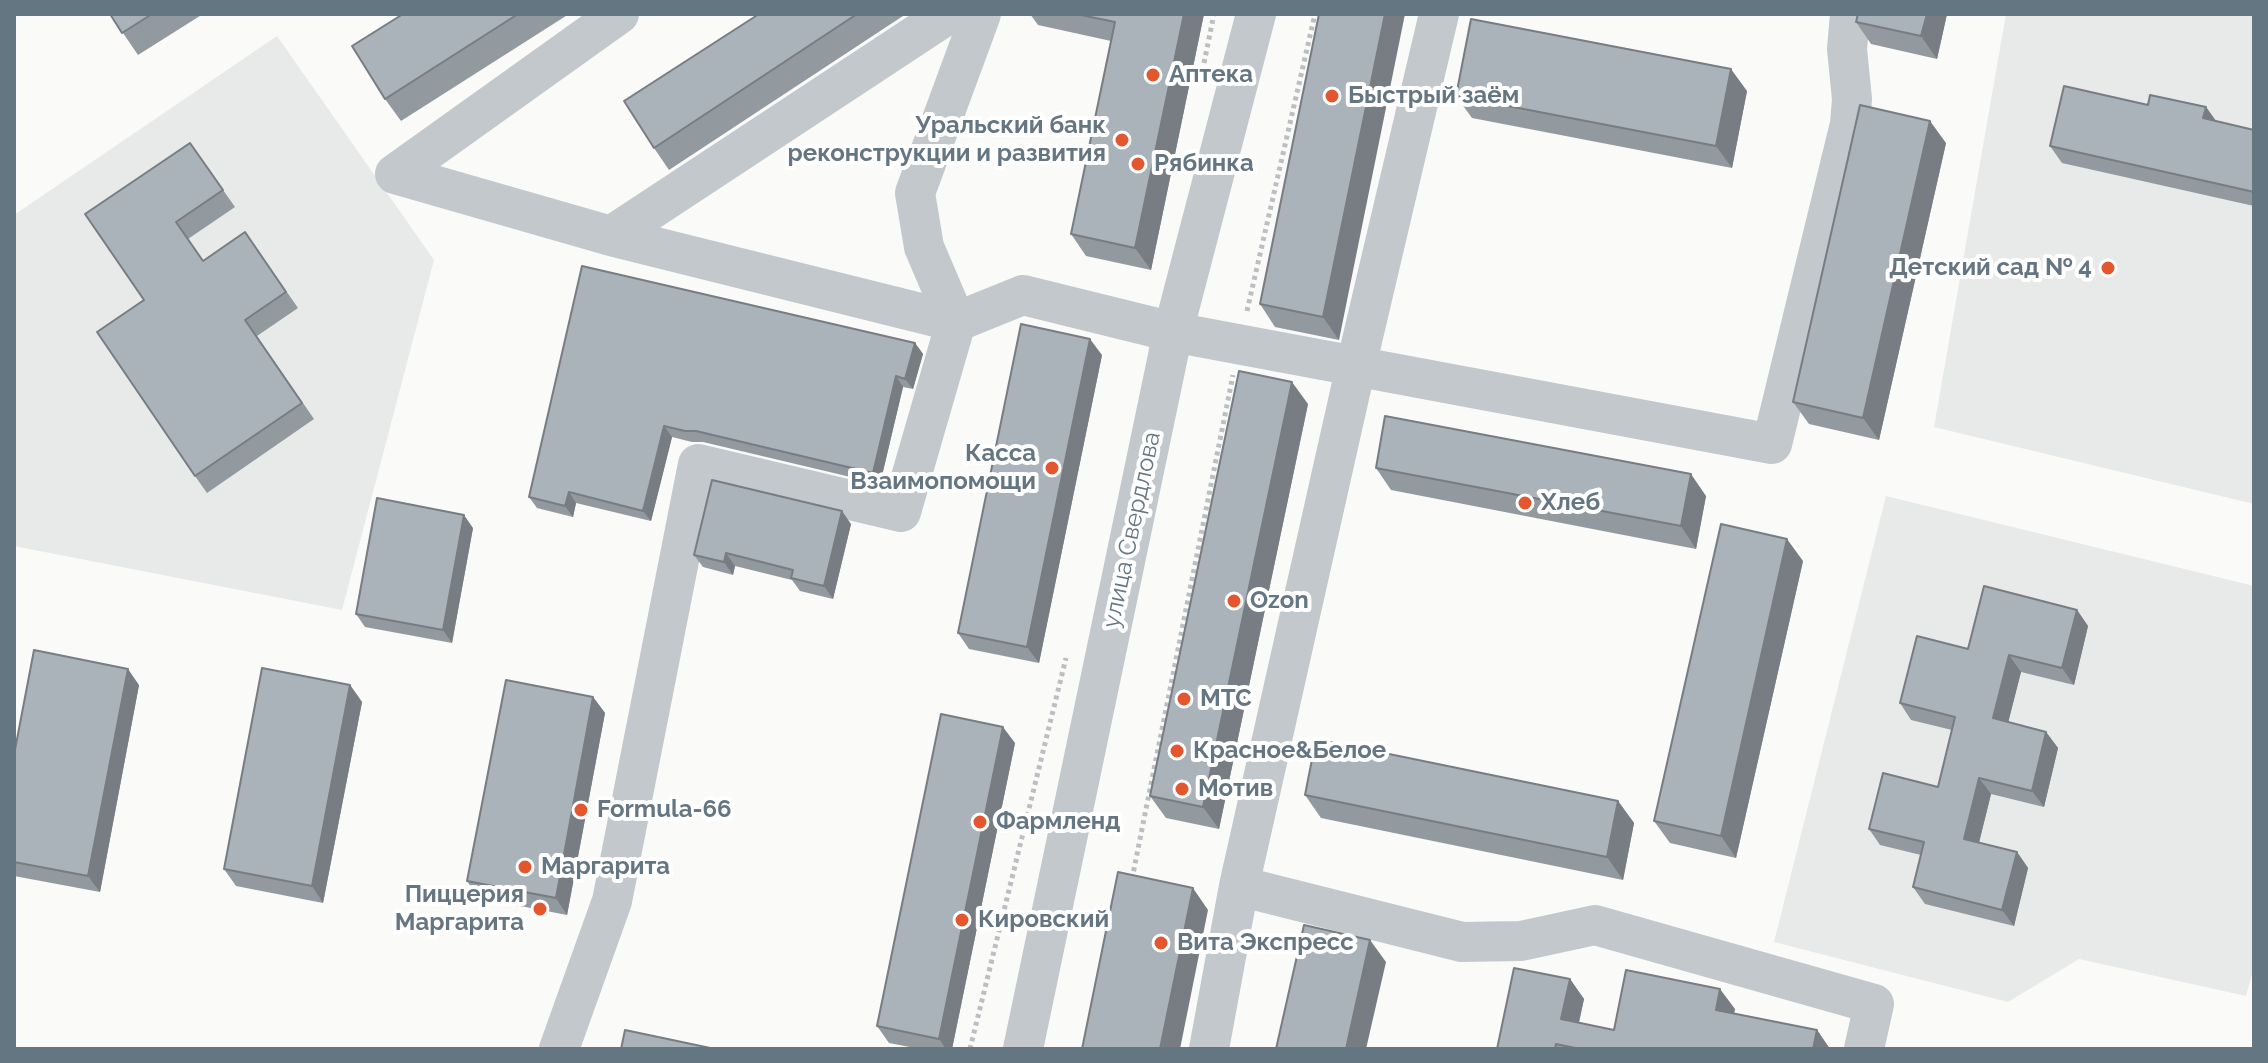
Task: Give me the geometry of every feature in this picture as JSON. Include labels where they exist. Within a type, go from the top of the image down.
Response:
[{"type":"street","points":[[619,14],[395,174],[611,236],[956,322],[1023,295],[1173,332],[1772,444],[1850,124],[1852,99],[1847,49],[1850,14]]},
{"type":"street","points":[[611,236],[948,14]]},
{"type":"street","points":[[559,1049],[612,901],[698,464],[901,512],[956,322],[924,247],[915,193],[981,14]]},
{"type":"street","name":"улица Свердлова","points":[[1023,1049],[1173,332],[1256,14]]},
{"type":"street","points":[[1209,1049],[1239,886],[1439,14]]},
{"type":"street","points":[[1239,886],[1462,942],[1521,941],[1595,925],[1874,1004],[1864,1049]]},
{"type":"path","points":[[1130,892],[1239,344],[1315,14]]},
{"type":"shaded area","name":"Детский сад № 4","points":[[2006,14],[2254,14],[2254,504],[1934,427]]},
{"type":"shaded area","points":[[277,36],[434,260],[342,610],[14,546],[14,215]]},
{"type":"shaded area","points":[[1886,496],[2254,586],[2254,967],[2246,996],[2079,959],[2008,1002],[1774,942]]},
{"type":"building","points":[[110,14],[152,14],[122,33]]},
{"type":"building","points":[[403,14],[518,14],[385,99],[352,46]]},
{"type":"building","points":[[759,14],[857,14],[654,148],[624,101]]},
{"type":"building","points":[[1076,14],[1184,14],[1135,248],[1071,234],[1115,22]]},
{"type":"building","points":[[1319,14],[1385,14],[1323,317],[1260,304]]},
{"type":"building","points":[[1858,14],[1927,14],[1921,36],[1856,22]]},
{"type":"building","points":[[1471,19],[1731,69],[1716,146],[1456,96]]},
{"type":"building","points":[[2064,86],[2148,105],[2150,95],[2206,107],[2203,118],[2254,130],[2254,192],[2050,146]]},
{"type":"building","points":[[1860,105],[1930,121],[1863,418],[1793,402]]},
{"type":"building","points":[[190,143],[223,190],[176,222],[203,261],[245,232],[286,292],[245,320],[302,403],[195,476],[97,332],[144,300],[85,214]]},
{"type":"building","points":[[582,266],[915,343],[905,379],[896,376],[873,473],[664,426],[643,511],[569,492],[565,506],[529,497]]},
{"type":"building","points":[[1021,324],[1090,339],[1027,647],[958,633]]},
{"type":"building","points":[[1239,371],[1292,382],[1203,807],[1150,796]]},
{"type":"building","points":[[1385,416],[1691,474],[1681,526],[1376,468]]},
{"type":"building","points":[[712,480],[842,511],[824,586],[791,578],[793,570],[726,553],[724,562],[694,555]]},
{"type":"building","points":[[377,498],[464,515],[443,630],[356,614]]},
{"type":"building","points":[[1721,524],[1787,539],[1721,836],[1654,821]]},
{"type":"building","points":[[1984,586],[2077,610],[2062,668],[2009,655],[1993,718],[2046,732],[2032,791],[1979,778],[1964,839],[2017,852],[2002,910],[1913,887],[1924,842],[1869,829],[1883,773],[1938,787],[1955,717],[1900,703],[1917,636],[1968,649]]},
{"type":"building","points":[[34,650],[128,669],[88,876],[14,862],[14,755]]},
{"type":"building","points":[[262,668],[350,685],[312,886],[224,869]]},
{"type":"building","points":[[506,680],[593,697],[556,898],[467,881]]},
{"type":"building","points":[[941,714],[1003,727],[939,1039],[877,1026]]},
{"type":"building","points":[[1316,739],[1618,801],[1607,857],[1305,795]]},
{"type":"building","points":[[1118,872],[1193,888],[1160,1049],[1082,1049]]},
{"type":"building","points":[[1304,925],[1370,940],[1346,1049],[1276,1049]]},
{"type":"building","points":[[1514,968],[1570,979],[1561,1019],[1614,1030],[1626,970],[1720,989],[1716,1010],[1817,1030],[1813,1049],[1580,1049],[1556,1044],[1555,1049],[1497,1049]]},
{"type":"building","points":[[625,1030],[715,1049],[621,1049]]},
{"type":"place","name":"Аптека","points":[[1153,75]]},
{"type":"place","name":"Быстрый заём","points":[[1332,96]]},
{"type":"place","name":"Уральский банк реконструкции и развития","points":[[1122,140]]},
{"type":"place","name":"Рябинка","points":[[1138,164]]},
{"type":"place","name":"Детский сад № 4","points":[[2108,268]]},
{"type":"place","name":"Касса Взаимопомощи","points":[[1052,468]]},
{"type":"place","name":"Хлеб","points":[[1525,503]]},
{"type":"place","name":"Ozon","points":[[1234,601]]},
{"type":"place","name":"МТС","points":[[1184,699]]},
{"type":"place","name":"Красное&Белое","points":[[1177,751]]},
{"type":"place","name":"Мотив","points":[[1182,789]]},
{"type":"place","name":"Formula-66","points":[[581,810]]},
{"type":"place","name":"Фармленд","points":[[980,822]]},
{"type":"place","name":"Маргарита","points":[[525,867]]},
{"type":"place","name":"Пиццерия Маргарита","points":[[540,909]]},
{"type":"place","name":"Кировский","points":[[962,920]]},
{"type":"place","name":"Вита Экспресс","points":[[1161,943]]}]
